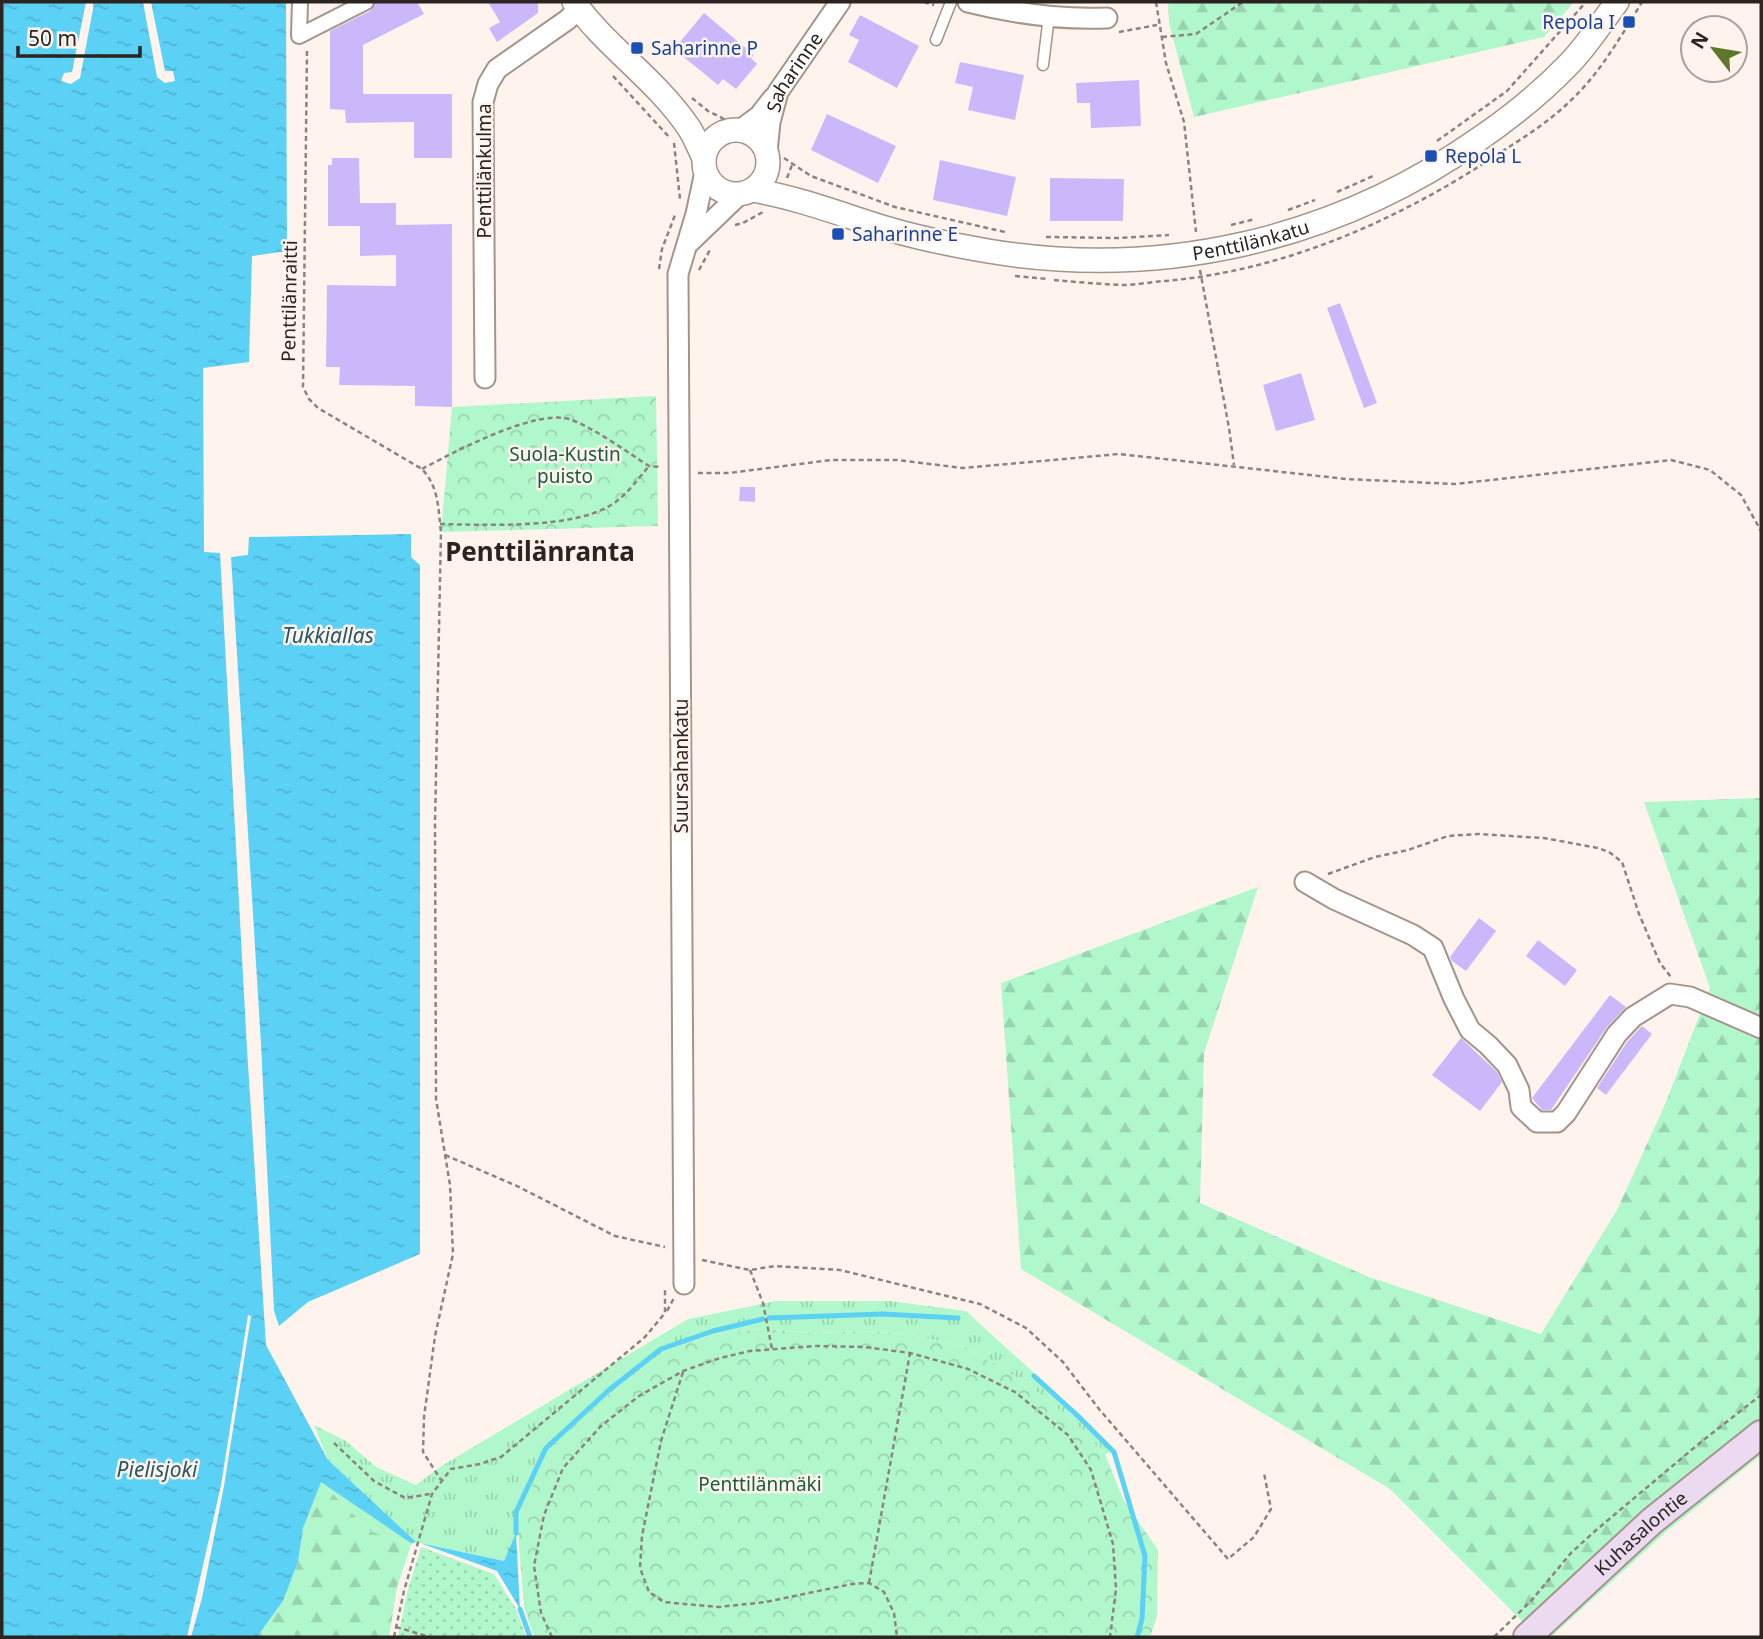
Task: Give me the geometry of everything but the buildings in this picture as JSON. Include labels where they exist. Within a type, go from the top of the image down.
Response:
[{"type":"main road","name":"Kuhasalontie","points":[[1527,1637],[1652,1521],[1761,1434]]},
{"type":"street","points":[[300,2],[299,36],[366,2]]},
{"type":"street","name":"Saharinne","points":[[767,160],[770,122],[778,92],[841,2]]},
{"type":"street","points":[[966,2],[1049,16],[1107,18]]},
{"type":"street","name":"Penttilänkatu","points":[[746,193],[809,203],[942,242],[1036,257],[1123,261],[1160,258],[1255,242],[1312,227],[1345,214],[1452,158],[1517,113],[1541,91],[1570,63],[1617,2]]},
{"type":"street","points":[[576,6],[690,128],[704,165],[718,190],[746,193]]},
{"type":"street","name":"Penttilänkulma","points":[[485,378],[483,102],[488,84],[497,69],[568,20],[576,6]]},
{"type":"street","points":[[655,88],[699,120],[733,127],[754,135],[767,160],[809,203]]},
{"type":"street","points":[[704,165],[709,144],[733,127],[759,116],[778,92]]},
{"type":"street","points":[[685,248],[763,180],[767,160]]},
{"type":"street","name":"Suursahankatu","points":[[674,1285],[678,274],[696,214],[704,165]]},
{"type":"street","points":[[1305,882],[1334,899],[1413,935],[1433,948],[1469,1030],[1507,1065],[1519,1090],[1521,1107],[1537,1122],[1557,1122],[1566,1113],[1617,1034],[1633,1017],[1670,994],[1690,998],[1761,1028]]},
{"type":"lane","points":[[936,40],[966,2]]},
{"type":"lane","points":[[1043,65],[1049,16]]},
{"type":"path","points":[[1161,37],[1196,34],[1243,2]]},
{"type":"path","points":[[1428,147],[1507,91],[1586,2]]},
{"type":"path","points":[[1129,32],[1159,25]]},
{"type":"path","name":"Penttilänraitti","points":[[307,32],[303,387],[318,408],[422,469]]},
{"type":"path","points":[[606,67],[674,142],[680,204]]},
{"type":"path","points":[[688,94],[733,127]]},
{"type":"path","points":[[792,164],[811,176],[895,207],[1014,233]]},
{"type":"path","points":[[1328,196],[1379,173]]},
{"type":"path","points":[[1285,211],[1317,200]]},
{"type":"path","points":[[659,274],[662,249],[676,215]]},
{"type":"path","points":[[1222,227],[1261,217]]},
{"type":"path","points":[[1037,236],[1119,238],[1170,235]]},
{"type":"path","points":[[442,1481],[423,1452],[424,1417],[435,1336],[453,1254],[450,1185],[436,1099],[436,706],[441,532],[435,489],[431,478],[422,469],[504,431],[552,417],[569,419],[649,466],[660,467]]},
{"type":"path","points":[[694,473],[729,473],[831,460],[897,460],[963,468],[1119,454],[1346,479],[1455,484],[1671,460],[1710,470],[1741,495],[1761,531]]},
{"type":"path","points":[[440,524],[570,521],[594,515],[614,503],[649,466]]},
{"type":"path","points":[[1305,882],[1375,857],[1408,850],[1448,836],[1478,834],[1544,838],[1598,848],[1622,862],[1639,914],[1660,962],[1690,998]]},
{"type":"path","points":[[445,1154],[517,1186],[615,1236],[674,1250],[697,1259],[750,1270],[775,1266],[839,1270],[980,1304],[1026,1328],[1063,1362],[1099,1409],[1228,1559],[1254,1537],[1271,1509],[1265,1473]]},
{"type":"path","points":[[750,1270],[763,1303],[772,1349]]},
{"type":"path","points":[[394,1637],[432,1494],[442,1481],[452,1469],[501,1457],[645,1337],[666,1313],[674,1285]]},
{"type":"path","points":[[552,1637],[541,1613],[534,1566],[544,1515],[563,1468],[601,1426],[639,1396],[683,1371],[720,1358],[772,1349],[815,1346],[865,1347],[910,1353],[968,1369],[1015,1392],[1068,1435],[1091,1470],[1113,1544],[1116,1589],[1110,1637]]},
{"type":"path","points":[[869,1583],[910,1353]]},
{"type":"path","points":[[683,1371],[660,1441],[642,1536],[640,1568],[649,1592],[664,1602],[718,1607],[766,1602],[852,1584],[869,1583],[884,1592],[894,1613],[897,1637]]},
{"type":"path","points":[[1494,1637],[1531,1601],[1571,1553],[1595,1531],[1761,1395]]},
{"type":"path","points":[[334,1443],[374,1481],[405,1498],[432,1494]]},
{"type":"path","points":[[395,1627],[430,1637]]},
{"type":"green space","points":[[1168,2],[1574,2],[1544,37],[1194,117],[1169,23]]},
{"type":"green space","name":"Suola-Kustin puisto","points":[[656,396],[658,526],[441,532],[452,407]]},
{"type":"green space","points":[[1761,798],[1761,1455],[1666,1532],[1551,1637],[1538,1637],[1390,1489],[1021,1269],[1001,983],[1258,887],[1204,1053],[1200,1203],[1369,1277],[1541,1334],[1617,1210],[1666,1102],[1710,988],[1644,802]]},
{"type":"green space","points":[[776,1301],[890,1301],[966,1311],[1080,1415],[1115,1452],[1105,1454],[1073,1421],[1025,1382],[965,1347],[907,1334],[864,1331],[811,1333],[761,1329],[714,1334],[664,1352],[611,1393],[520,1513],[518,1533],[504,1561],[416,1542],[411,1545],[370,1531],[320,1481],[328,1460],[314,1425],[346,1441],[376,1467],[416,1485],[443,1465],[688,1319]]},
{"type":"green space","name":"Penttilänmäki","points":[[761,1329],[811,1333],[864,1331],[907,1334],[965,1347],[1025,1382],[1073,1421],[1105,1454],[1123,1499],[1158,1550],[1157,1616],[1150,1637],[534,1637],[524,1607],[518,1533],[520,1513],[549,1450],[611,1393],[664,1352],[714,1334]]},
{"type":"green space","points":[[320,1481],[370,1531],[411,1545],[397,1587],[389,1637],[257,1637],[283,1601],[298,1562],[303,1528]]},
{"type":"green space","points":[[421,1547],[494,1574],[516,1609],[526,1637],[398,1637],[407,1593]]},
{"type":"water","name":"Pielisjoki","points":[[2,2],[286,2],[287,251],[252,256],[249,362],[203,368],[204,552],[220,553],[266,1345],[328,1460],[416,1542],[411,1543],[321,1482],[303,1528],[298,1562],[283,1601],[257,1637],[2,1637]]},
{"type":"water","name":"Tukkiallas","points":[[411,534],[411,557],[420,565],[420,1254],[308,1302],[279,1326],[274,1311],[261,1044],[231,557],[248,555],[249,537]]},
{"type":"water","points":[[516,1533],[520,1609],[497,1571],[420,1543],[504,1561]]},
{"type":"pier","points":[[86,2],[93,2],[93,9],[80,78],[71,84],[61,81],[64,73],[72,72]]},
{"type":"pier","points":[[143,2],[151,2],[165,71],[173,71],[175,81],[165,83],[157,77]]},
{"type":"pier","points":[[248,1315],[251,1316],[224,1486],[202,1598],[191,1637],[187,1637],[221,1485]]},
{"type":"waterway","points":[[769,1318],[883,1314],[958,1318]]},
{"type":"waterway","points":[[516,1533],[516,1512],[546,1448],[609,1390],[661,1349],[713,1331],[763,1319]]},
{"type":"waterway","points":[[1034,1376],[1114,1452],[1145,1556],[1142,1619],[1137,1637]]},
{"type":"waterway","points":[[520,1609],[530,1637]]},
{"type":"place","name":"Repola I","points":[[1629,22]]},
{"type":"place","name":"Saharinne P","points":[[637,48]]},
{"type":"place","name":"Repola L","points":[[1431,156]]},
{"type":"place","name":"Saharinne E","points":[[838,234]]},
{"type":"district","name":"Penttilänranta","points":[[540,552]]}]
